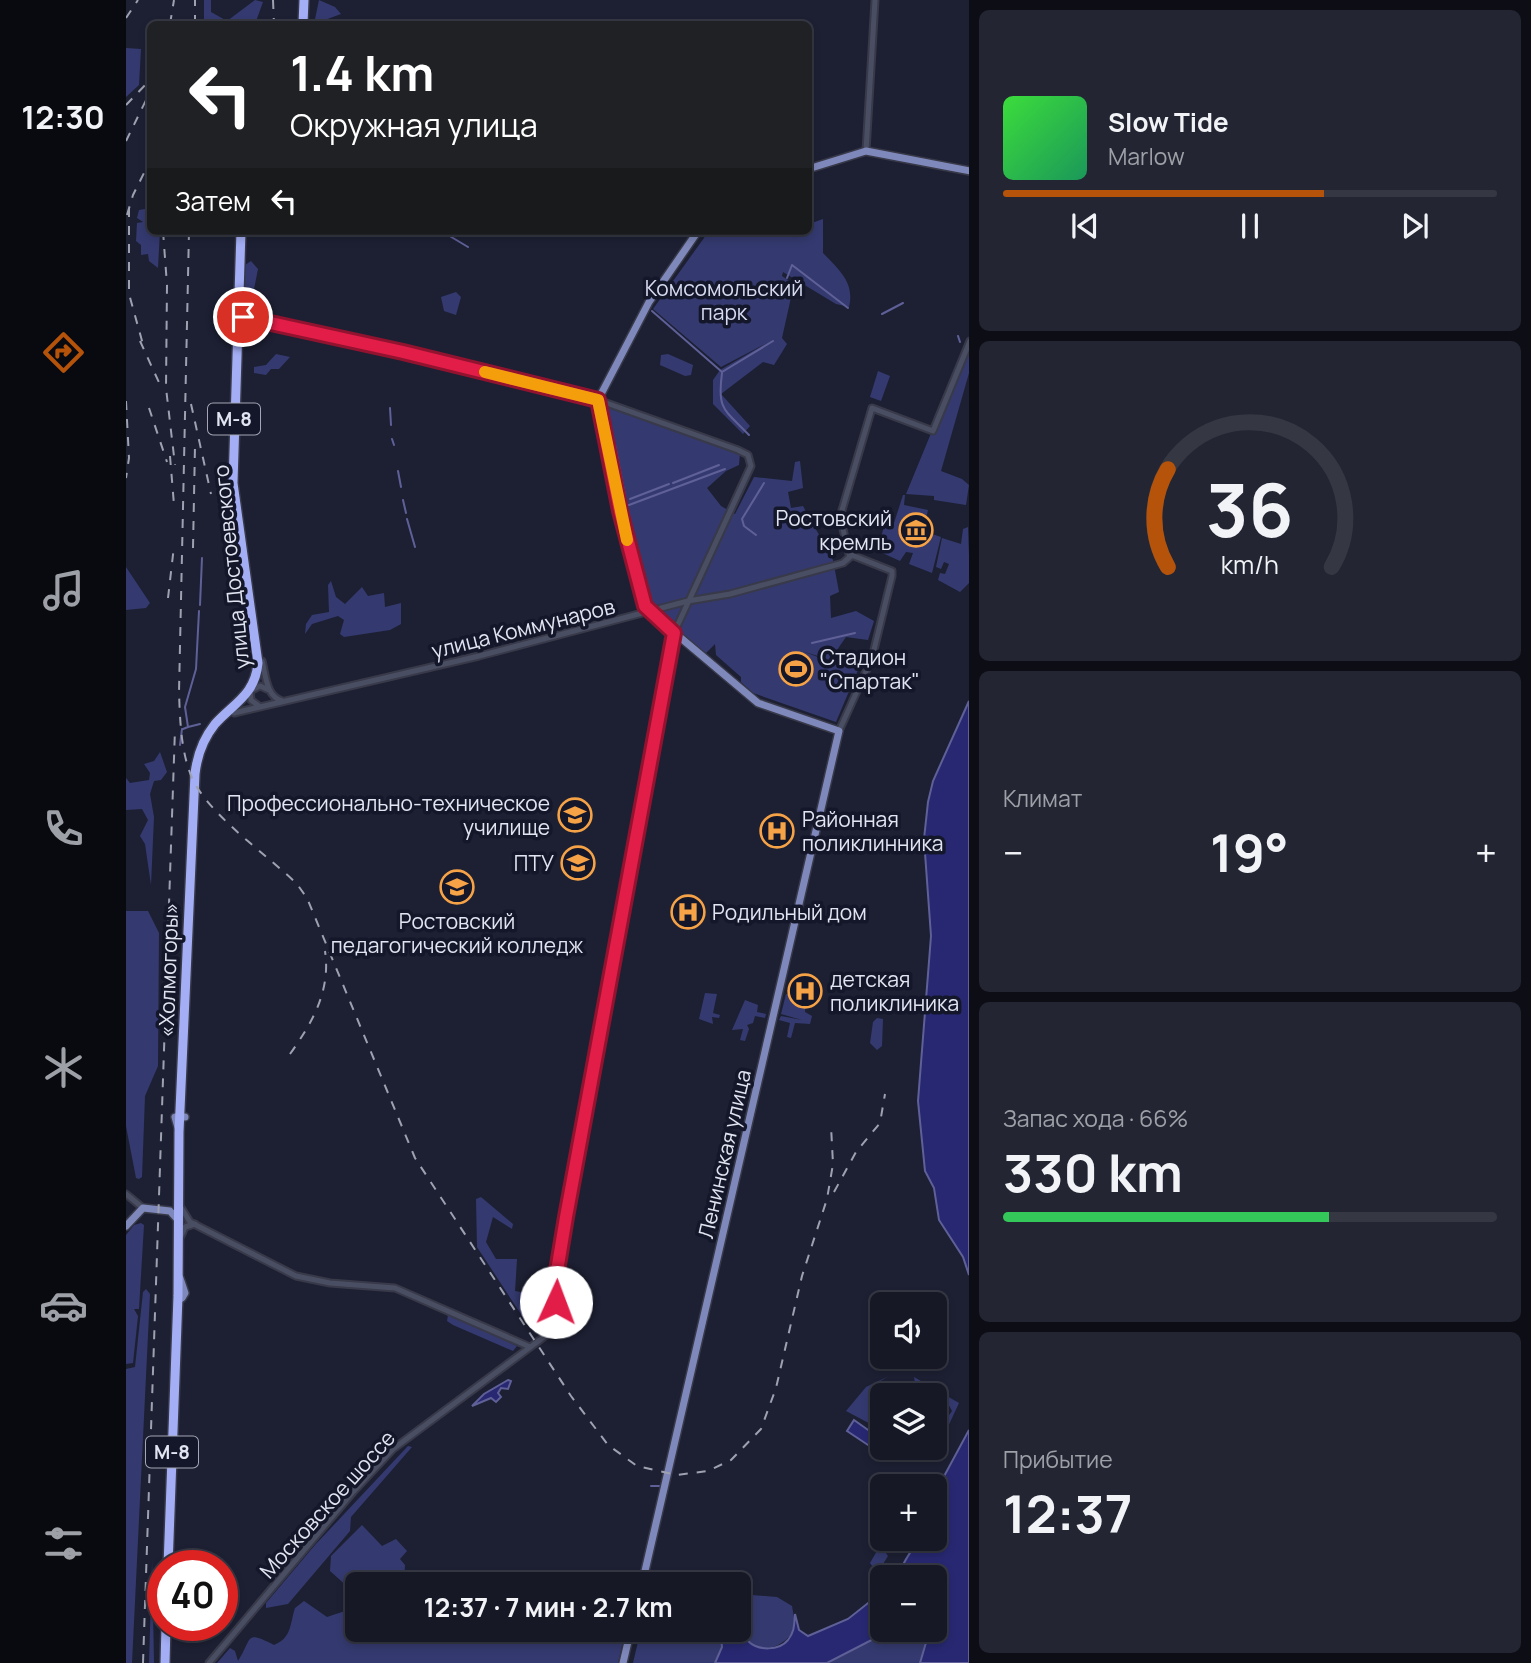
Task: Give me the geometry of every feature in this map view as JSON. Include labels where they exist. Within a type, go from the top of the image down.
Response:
[{"type":"highway","points":[[305,21],[306,0]]},
{"type":"highway","name":"М-8","points":[[241,316],[242,235]]},
{"type":"highway","name":"улица Достоевского","points":[[241,316],[238,488],[262,662],[252,692]]},
{"type":"highway","name":"улица Достоевского","points":[[241,316],[233,475],[236,522],[259,658],[252,692]]},
{"type":"highway","name":"«Холмогоры»","points":[[168,1550],[178,1296],[179,1132],[183,1116],[198,777],[209,738],[252,692]]},
{"type":"highway","name":"«Холмогоры»","points":[[178,1271],[196,767],[200,748],[210,731],[252,692]]},
{"type":"highway","points":[[165,1662],[166,1641]]},
{"type":"main road","points":[[812,168],[866,151],[969,171]]},
{"type":"main road","points":[[695,235],[649,302],[598,400],[620,511],[645,606],[758,703],[839,732]]},
{"type":"main road","name":"Ленинская улица","points":[[645,1572],[839,732]]},
{"type":"main road","points":[[126,1226],[143,1208],[168,1210],[175,1206],[178,1198]]},
{"type":"main road","points":[[168,1210],[178,1220]]},
{"type":"main road","points":[[623,1663],[628,1642]]},
{"type":"street","points":[[866,151],[875,0]]},
{"type":"street","points":[[241,316],[598,400],[748,455],[751,462],[746,482],[674,633]]},
{"type":"street","points":[[839,732],[872,658],[892,571],[851,556],[840,517],[872,408],[933,431],[969,341]]},
{"type":"street","name":"улица Коммунаров","points":[[234,713],[688,601],[730,594],[808,574],[843,563],[851,556]]},
{"type":"street","name":"Московское шоссе","points":[[209,1663],[376,1466],[411,1434],[552,1332],[557,1323],[555,1283],[566,1217],[674,633]]},
{"type":"street","points":[[262,662],[270,692],[271,701],[264,706],[252,692],[262,686],[270,692],[282,701]]},
{"type":"street","points":[[126,1194],[143,1208]]},
{"type":"street","points":[[182,1209],[186,1219],[296,1276],[330,1283],[395,1288],[530,1347]]},
{"type":"street","points":[[181,1236],[185,1227],[195,1224]]},
{"type":"green space","points":[[204,0],[211,0],[211,12],[227,21],[209,19],[204,21]]},
{"type":"green space","points":[[255,0],[263,2],[256,21],[227,21]]},
{"type":"green space","points":[[319,0],[335,7],[341,14],[322,21],[315,21]]},
{"type":"green space","points":[[126,48],[141,49],[139,85],[126,97]]},
{"type":"green space","points":[[147,209],[147,235],[160,235],[158,268],[149,261],[148,254],[141,255],[141,245],[136,241],[137,223],[143,222],[137,218],[139,210]]},
{"type":"green space","name":"Комсомольский парк","points":[[823,219],[823,253],[848,283],[849,307],[836,304],[783,272],[782,276],[794,284],[782,338],[787,344],[774,365],[763,362],[721,394],[750,426],[743,434],[713,404],[713,380],[720,370],[769,342],[721,367],[653,309],[706,235],[812,235],[812,223]]},
{"type":"green space","points":[[251,261],[258,269],[252,299],[257,314],[255,317],[249,313],[248,315],[245,310],[248,308],[245,307],[245,265]]},
{"type":"green space","points":[[456,292],[461,297],[456,315],[444,311],[441,297]]},
{"type":"green space","points":[[969,341],[969,373],[941,471],[962,479],[969,485],[966,505],[934,500],[934,496],[906,494]]},
{"type":"green space","points":[[276,354],[290,357],[279,369],[271,369],[266,375],[254,373],[254,367],[266,365]]},
{"type":"green space","points":[[668,354],[693,365],[691,375],[685,376],[660,365],[661,355]]},
{"type":"green space","points":[[878,371],[890,376],[881,401],[870,397]]},
{"type":"green space","points":[[605,406],[740,453],[739,465],[726,471],[707,488],[721,506],[735,514],[754,477],[792,481],[795,462],[800,461],[803,488],[788,492],[791,508],[803,506],[833,560],[839,592],[830,596],[831,618],[856,611],[874,621],[868,640],[846,637],[830,660],[802,651],[831,662],[834,655],[863,658],[836,722],[753,693],[741,682],[741,677],[716,655],[715,644],[703,656],[650,612]]},
{"type":"green space","points":[[903,495],[904,505],[928,510],[923,531],[941,537],[932,573],[909,564],[913,553],[906,552],[900,561],[878,551],[885,521],[894,523]]},
{"type":"green space","points":[[968,527],[969,583],[960,592],[938,580],[940,573],[945,574],[949,564],[944,562],[941,569],[936,567],[942,538],[961,544],[963,529]]},
{"type":"green space","points":[[126,567],[150,603],[146,608],[126,610]]},
{"type":"green space","points":[[331,581],[336,597],[345,604],[362,587],[368,596],[384,593],[385,607],[401,603],[401,624],[390,630],[344,637],[340,634],[344,620],[338,616],[312,624],[305,634],[306,624],[312,615],[329,612],[328,585]]},
{"type":"green space","points":[[160,752],[167,772],[161,780],[154,781],[150,794],[154,817],[151,885],[145,844],[140,836],[148,820],[142,809],[126,810],[126,778],[130,783],[149,780],[150,773],[144,764],[154,761]]},
{"type":"green space","points":[[126,911],[148,911],[159,933],[158,1066],[145,1096],[142,1177],[139,1179],[136,1178],[126,1126]]},
{"type":"green space","points":[[705,993],[717,994],[713,1013],[720,1015],[719,1018],[712,1017],[713,1024],[699,1019]]},
{"type":"green space","points":[[786,994],[794,996],[805,1007],[805,1012],[812,1016],[810,1024],[795,1023],[791,1038],[787,1037],[790,1023],[779,1020],[781,1016],[802,1020],[781,1014]]},
{"type":"green space","points":[[745,1000],[758,1005],[757,1012],[766,1014],[765,1018],[755,1016],[753,1023],[747,1025],[749,1029],[745,1041],[740,1040],[743,1029],[732,1030]]},
{"type":"green space","points":[[877,1018],[883,1019],[882,1046],[877,1050],[870,1043],[873,1022]]},
{"type":"green space","points":[[481,1197],[513,1224],[512,1229],[493,1217],[486,1242],[496,1259],[517,1259],[515,1291],[537,1295],[532,1310],[537,1327],[535,1330],[530,1328],[477,1247],[476,1199]]},
{"type":"green space","points":[[134,1225],[144,1225],[139,1309],[134,1309],[138,1316],[133,1363],[126,1364],[126,1235]]},
{"type":"green space","points":[[146,1289],[150,1294],[132,1663],[126,1663],[126,1369],[135,1367],[143,1292]]},
{"type":"green space","points":[[448,1315],[517,1346],[513,1351],[453,1325],[447,1321]]},
{"type":"green space","points":[[870,1385],[870,1424],[846,1411]]},
{"type":"green space","points":[[947,1396],[959,1403],[947,1429],[947,1418],[952,1411]]},
{"type":"green space","points":[[408,1446],[412,1447],[351,1517],[350,1531],[288,1604],[266,1608],[266,1603],[315,1545]]},
{"type":"green space","points":[[362,1525],[382,1546],[396,1539],[407,1551],[400,1559],[405,1565],[405,1572],[345,1572],[345,1584],[330,1571],[331,1556]]},
{"type":"green space","points":[[877,1551],[885,1551],[888,1556],[883,1565],[870,1563]]},
{"type":"green space","points":[[751,1595],[777,1597],[792,1606],[796,1628],[791,1635],[770,1648],[755,1646],[750,1642]]},
{"type":"green space","points":[[304,1601],[327,1617],[345,1611],[345,1642],[623,1642],[618,1663],[217,1663],[230,1648],[235,1651],[238,1661],[253,1637],[274,1645],[280,1642],[289,1630],[295,1608]]},
{"type":"green space","points":[[150,1641],[154,1641],[154,1663],[149,1663]]},
{"type":"green space","points":[[870,1641],[926,1642],[920,1663],[827,1663]]},
{"type":"green space","points":[[638,1642],[721,1642],[715,1663],[633,1663]]},
{"type":"shaded area","points":[[969,701],[969,1275],[963,1257],[939,1220],[934,1188],[925,1171],[918,1101],[931,936],[924,839],[928,802],[933,781]]},
{"type":"shaded area","points":[[508,1380],[511,1381],[508,1389],[501,1388],[498,1393],[501,1397],[496,1402],[491,1398],[472,1406],[484,1394]]},
{"type":"shaded area","points":[[854,1420],[870,1431],[870,1446],[847,1431]]},
{"type":"shaded area","points":[[969,1430],[969,1663],[920,1663],[926,1642],[947,1642],[947,1565],[903,1565],[912,1551],[947,1551],[945,1474]]},
{"type":"shaded area","points":[[870,1602],[870,1641],[827,1663],[715,1663],[721,1642],[750,1642],[763,1648],[784,1644],[794,1627],[795,1614],[799,1630],[808,1636],[848,1619]]},
{"type":"waterway","points":[[448,235],[468,247]]},
{"type":"waterway","points":[[787,278],[792,265],[848,308]]},
{"type":"waterway","points":[[882,314],[903,303]]},
{"type":"waterway","points":[[652,311],[722,372],[773,341]]},
{"type":"waterway","points":[[958,336],[960,342]]},
{"type":"waterway","points":[[722,373],[721,395],[724,408],[749,435]]},
{"type":"waterway","points":[[390,408],[391,425]]},
{"type":"waterway","points":[[607,411],[614,442]]},
{"type":"waterway","points":[[392,439],[394,445]]},
{"type":"waterway","points":[[615,445],[625,496]]},
{"type":"waterway","points":[[673,483],[719,465]]},
{"type":"waterway","points":[[629,505],[725,469]]},
{"type":"waterway","points":[[398,471],[401,487]]},
{"type":"waterway","points":[[756,535],[744,526],[742,519],[764,483]]},
{"type":"waterway","points":[[630,499],[669,484]]},
{"type":"waterway","points":[[403,500],[406,513]]},
{"type":"waterway","points":[[407,519],[415,547]]},
{"type":"waterway","points":[[200,605],[202,558]]},
{"type":"waterway","points":[[183,729],[188,727],[185,707],[196,669],[199,611]]},
{"type":"waterway","points":[[812,643],[855,633]]},
{"type":"waterway","points":[[188,727],[200,724]]},
{"type":"waterway","points":[[180,745],[182,729]]},
{"type":"waterway","points":[[651,1486],[660,1486]]},
{"type":"railway","points":[[126,18],[138,0]]},
{"type":"railway","points":[[170,21],[174,0]]},
{"type":"railway","points":[[195,0],[195,21]]},
{"type":"railway","points":[[273,0],[274,21]]},
{"type":"railway","points":[[126,105],[147,83]]},
{"type":"railway","points":[[126,141],[147,98]]},
{"type":"railway","points":[[127,215],[146,169]]},
{"type":"railway","points":[[129,208],[129,294],[144,348]]},
{"type":"railway","points":[[163,235],[167,285],[166,388],[175,465]]},
{"type":"railway","points":[[189,235],[179,692],[182,739],[190,774],[215,811],[297,884],[307,898],[415,1158],[571,1396],[608,1445],[637,1466],[677,1475],[708,1471],[731,1460],[761,1429],[776,1388],[802,1276],[827,1199],[833,1164],[831,1126]]},
{"type":"railway","points":[[140,341],[162,389]]},
{"type":"railway","points":[[126,401],[129,458],[126,478]]},
{"type":"railway","points":[[191,404],[211,494]]},
{"type":"railway","points":[[149,408],[167,462]]},
{"type":"railway","points":[[193,548],[195,446]]},
{"type":"railway","points":[[170,456],[174,505]]},
{"type":"railway","points":[[168,598],[174,546]]},
{"type":"railway","points":[[143,1663],[175,729]]},
{"type":"railway","points":[[290,1054],[318,1006],[325,980],[325,951]]},
{"type":"railway","points":[[834,1192],[856,1152],[880,1123],[885,1094]]},
{"type":"slow traffic","points":[[485,372],[598,400],[627,540]]},
{"type":"place","name":"Ростовский кремль","points":[[916,530]]},
{"type":"place","name":"Стадион \"Спартак\"","points":[[796,669]]},
{"type":"place","name":"Профессионально-техническое училище","points":[[575,815]]},
{"type":"place","name":"Районная поликлинника","points":[[777,831]]},
{"type":"place","name":"ПТУ","points":[[578,863]]},
{"type":"place","name":"Ростовский педагогический колледж","points":[[457,887]]},
{"type":"place","name":"Родильный дом","points":[[688,912]]},
{"type":"place","name":"детская поликлиника","points":[[805,991]]},
{"type":"route","points":[[243,317],[403,352],[598,400],[620,511],[645,606],[674,633],[587,1097],[555,1283],[556,1302]]}]
